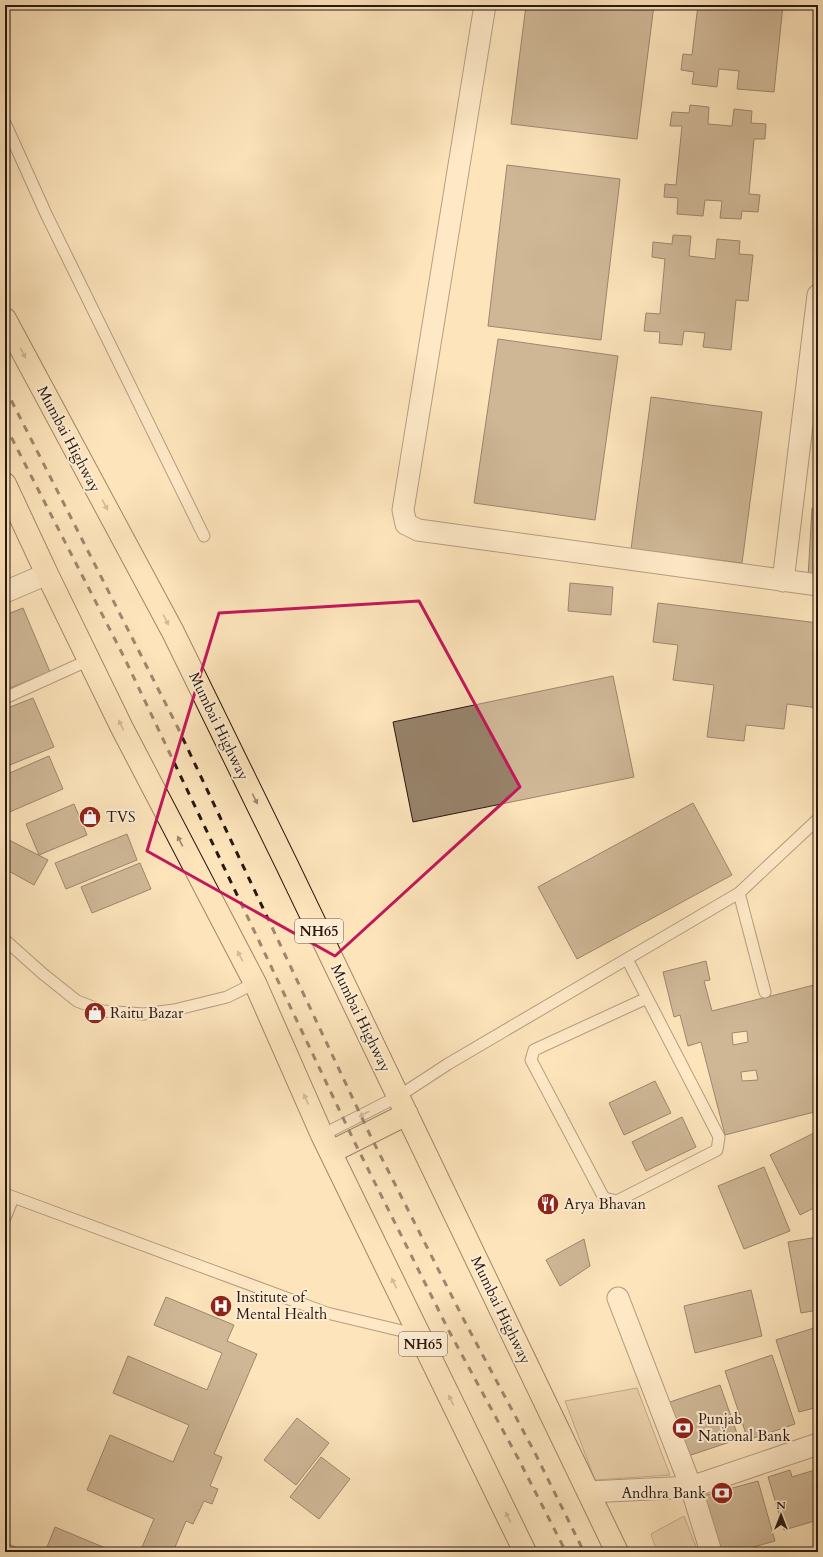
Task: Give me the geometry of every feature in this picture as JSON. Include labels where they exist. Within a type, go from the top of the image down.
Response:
[{"type":"highway","name":"Mumbai Highway","points":[[5,319],[173,632],[403,1105],[617,1552]]},
{"type":"highway","name":"NH65","points":[[5,484],[122,728],[254,984],[326,1144],[525,1552]]},
{"type":"highway","points":[[326,1144],[403,1105]]},
{"type":"street","points":[[485,5],[403,510],[406,524],[418,530],[818,585]]},
{"type":"street","points":[[783,581],[818,295]]},
{"type":"street","points":[[5,592],[47,574]]},
{"type":"street","points":[[618,1298],[691,1487],[711,1552]]},
{"type":"street","points":[[588,1492],[691,1487],[818,1444]]},
{"type":"lane","points":[[5,123],[47,216],[204,536]]},
{"type":"lane","points":[[5,698],[89,660]]},
{"type":"lane","points":[[403,1105],[448,1064],[739,893],[818,819]]},
{"type":"lane","points":[[739,893],[765,992]]},
{"type":"lane","points":[[5,940],[42,973],[77,1001],[103,1011],[142,1014],[174,1010],[227,997],[254,984]]},
{"type":"lane","points":[[626,959],[647,998],[719,1137],[718,1150],[617,1201],[604,1198],[531,1060],[534,1050],[647,998]]},
{"type":"lane","points":[[5,1218],[9,1196],[327,1312],[419,1335]]},
{"type":"lane","points":[[5,1550],[12,1552]]},
{"type":"highlighted area","points":[[419,601],[520,787],[335,956],[147,851],[219,613]]},
{"type":"shaded area","points":[[637,1388],[670,1475],[595,1480],[565,1401]]},
{"type":"shaded area","points":[[684,1516],[698,1552],[657,1552],[651,1534]]},
{"type":"building","points":[[526,5],[654,5],[637,139],[511,124]]},
{"type":"building","points":[[698,5],[783,5],[774,92],[737,89],[739,71],[719,69],[717,87],[692,84],[694,72],[681,70],[683,54],[692,55]]},
{"type":"building","points":[[690,105],[709,107],[708,124],[732,126],[734,109],[752,111],[751,123],[766,124],[765,139],[754,139],[749,194],[760,195],[758,212],[742,211],[741,219],[720,218],[722,201],[705,200],[703,216],[677,214],[678,198],[664,197],[665,184],[676,185],[682,126],[670,126],[672,112],[689,113]]},
{"type":"building","points":[[507,165],[620,179],[601,340],[488,326]]},
{"type":"building","points":[[673,235],[691,236],[689,256],[715,259],[717,239],[740,241],[739,254],[753,255],[748,301],[736,300],[731,350],[703,347],[705,333],[684,331],[682,345],[659,343],[660,332],[644,331],[646,313],[660,314],[665,259],[652,257],[653,242],[672,244]]},
{"type":"building","points":[[498,339],[618,356],[595,520],[474,503]]},
{"type":"building","points":[[651,397],[762,412],[742,563],[631,549]]},
{"type":"building","points":[[812,508],[818,509],[818,577],[808,577]]},
{"type":"building","points":[[570,583],[613,587],[611,615],[568,611]]},
{"type":"building","points":[[658,603],[818,623],[818,708],[787,704],[784,729],[746,725],[744,741],[707,737],[714,685],[673,680],[678,645],[653,642]]},
{"type":"building","points":[[23,608],[50,672],[5,690],[5,615]]},
{"type":"building","points":[[613,676],[634,777],[413,822],[393,722]]},
{"type":"building","points":[[33,698],[54,747],[5,767],[5,709]]},
{"type":"building","points":[[49,756],[63,789],[5,814],[5,775]]},
{"type":"building","points":[[693,803],[732,875],[577,959],[538,887]]},
{"type":"building","points":[[74,804],[87,835],[39,855],[26,824]]},
{"type":"building","points":[[127,834],[137,860],[66,889],[55,863]]},
{"type":"building","points":[[9,840],[48,860],[34,885],[5,869],[5,847]]},
{"type":"building","points":[[140,863],[151,889],[92,913],[81,887]]},
{"type":"building","points":[[706,961],[710,980],[704,981],[712,1011],[818,984],[818,1111],[725,1135],[701,1042],[688,1046],[680,1015],[674,1017],[663,972]],"holes":[[[747,1031],[748,1042],[733,1045],[732,1033]],[[756,1070],[758,1080],[742,1081],[741,1072]]]},
{"type":"building","points":[[655,1081],[671,1113],[624,1135],[609,1103]]},
{"type":"building","points":[[682,1117],[696,1147],[646,1171],[632,1142]]},
{"type":"building","points":[[814,1133],[818,1142],[818,1206],[800,1215],[770,1155]]},
{"type":"building","points":[[764,1167],[790,1231],[744,1249],[718,1186]]},
{"type":"building","points":[[818,1237],[818,1310],[801,1313],[788,1242]]},
{"type":"building","points":[[584,1239],[590,1266],[560,1286],[546,1260]]},
{"type":"building","points":[[751,1290],[762,1336],[695,1353],[684,1306]]},
{"type":"building","name":"Institute of Mental Health","points":[[166,1297],[234,1325],[227,1341],[257,1354],[214,1454],[222,1457],[210,1486],[218,1489],[212,1504],[204,1501],[193,1524],[186,1521],[173,1552],[140,1552],[154,1519],[87,1490],[110,1435],[173,1462],[189,1425],[113,1393],[128,1356],[207,1390],[222,1353],[154,1325]]},
{"type":"building","points":[[817,1327],[818,1407],[799,1412],[776,1340]]},
{"type":"building","points":[[772,1355],[795,1424],[748,1440],[725,1371]]},
{"type":"building","points":[[720,1385],[739,1439],[685,1457],[667,1403]]},
{"type":"building","points":[[297,1418],[329,1443],[296,1485],[264,1460]]},
{"type":"building","points":[[321,1457],[350,1479],[319,1519],[290,1497]]},
{"type":"building","points":[[818,1469],[818,1520],[784,1530],[768,1477],[790,1470],[792,1477]]},
{"type":"building","points":[[758,1481],[775,1541],[735,1552],[719,1552],[703,1496]]},
{"type":"building","points":[[55,1527],[115,1552],[45,1552]]},
{"type":"railway","points":[[5,388],[177,726],[371,1137],[465,1322],[535,1453],[584,1552]]},
{"type":"railway","points":[[5,425],[124,657],[355,1143],[449,1331],[519,1460],[566,1552]]},
{"type":"place","name":"TVS","points":[[90,817]]},
{"type":"place","name":"Raitu Bazar","points":[[95,1013]]},
{"type":"place","name":"Arya Bhavan","points":[[548,1204]]},
{"type":"place","name":"Institute of Mental Health","points":[[221,1306]]},
{"type":"place","name":"Punjab National Bank","points":[[683,1428]]},
{"type":"place","name":"Andhra Bank","points":[[722,1493]]}]
